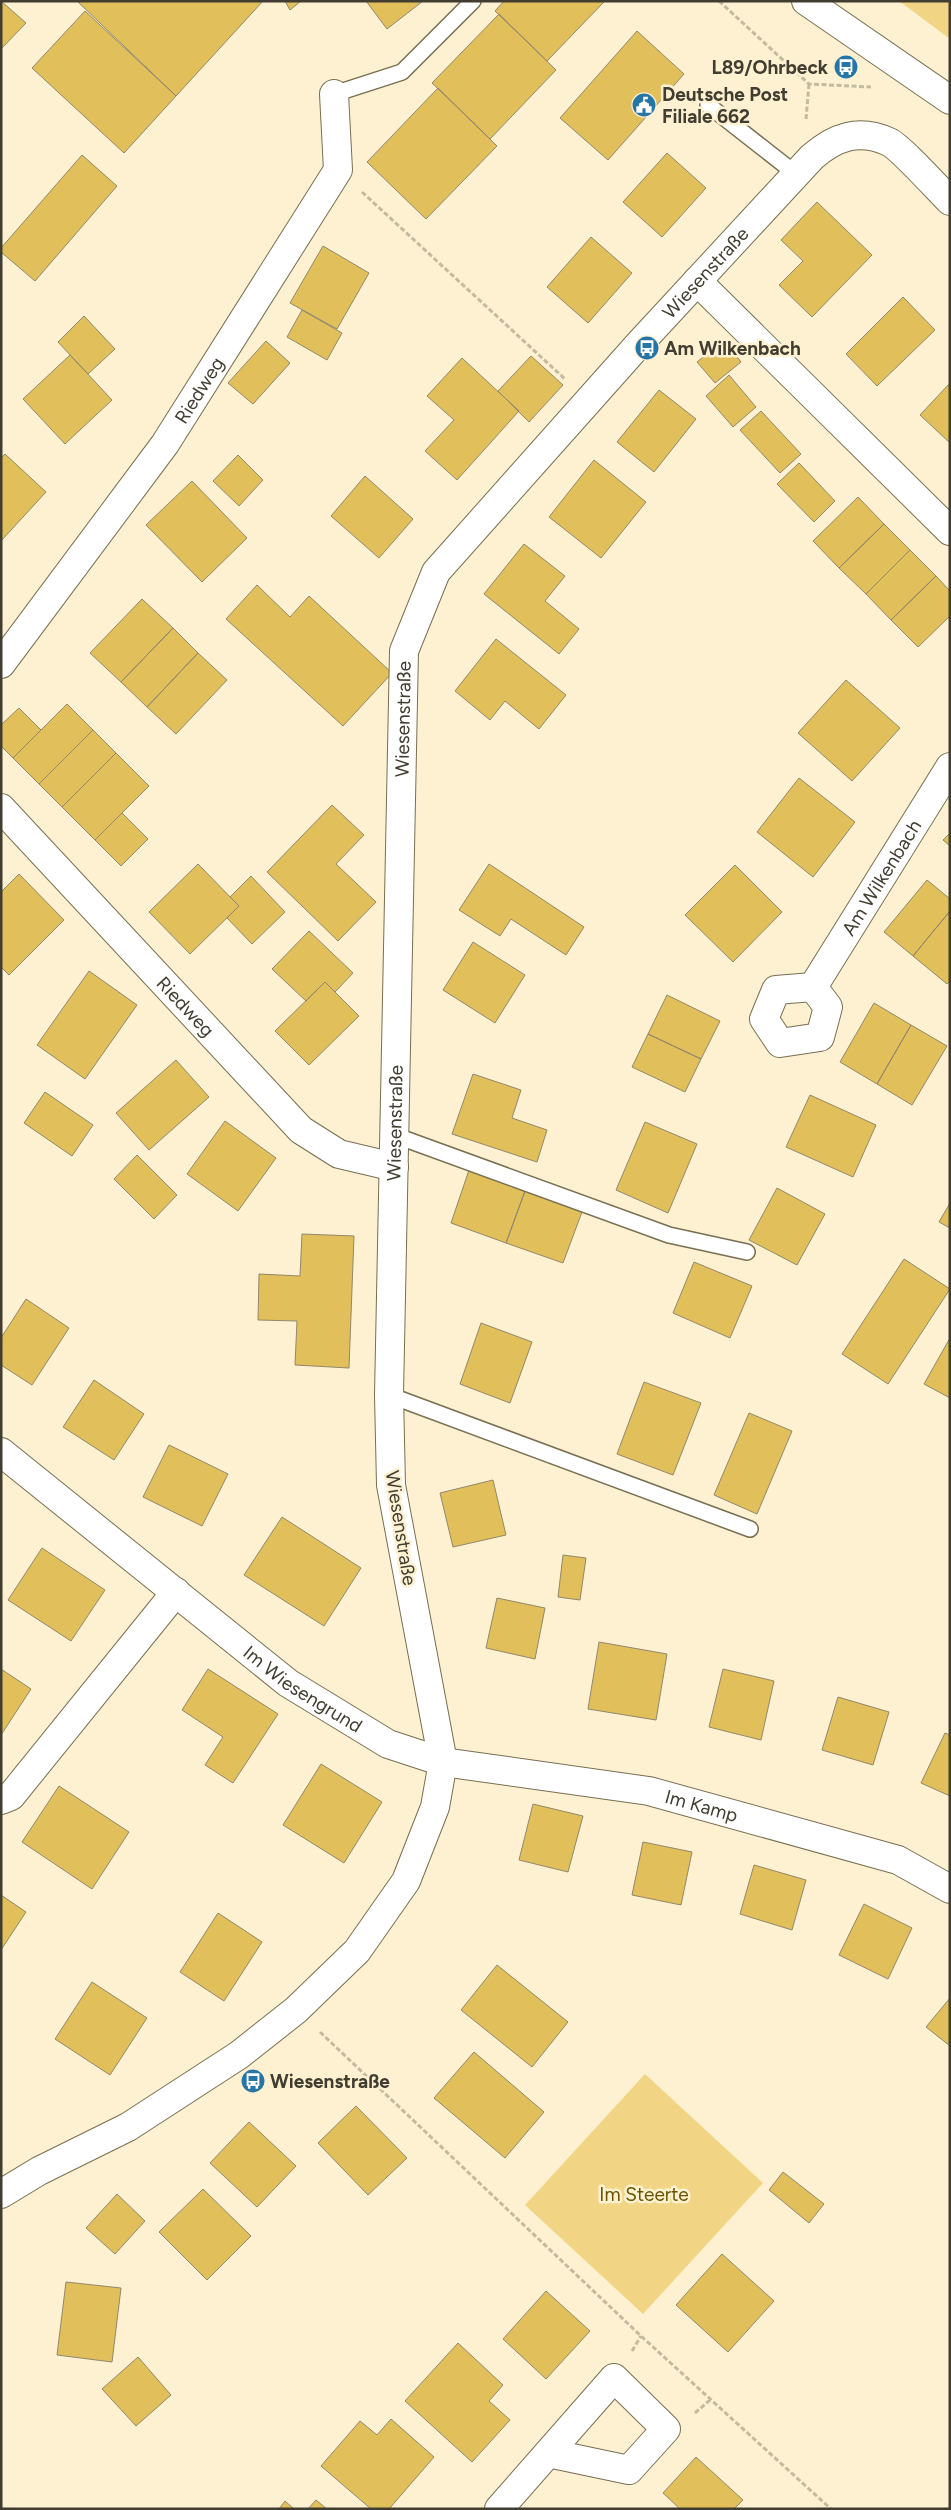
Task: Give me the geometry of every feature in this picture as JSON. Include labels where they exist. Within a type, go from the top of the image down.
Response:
[{"type":"street","points":[[806,1],[950,100]]},
{"type":"street","points":[[334,94],[338,170]]},
{"type":"street","name":"Wiesenstraße","points":[[1,2194],[40,2171],[128,2127],[239,2055],[296,2010],[358,1951],[406,1881],[435,1808],[443,1762],[391,1485],[389,1396],[404,651],[436,572],[697,281],[796,174],[828,143],[858,134],[890,142],[950,201]]},
{"type":"street","name":"Riedweg","points":[[1,664],[165,444],[338,170]]},
{"type":"street","points":[[697,281],[950,531]]},
{"type":"street","name":"Am Wilkenbach","points":[[813,987],[950,768]]},
{"type":"street","name":"Riedweg","points":[[1,808],[301,1130],[339,1154],[394,1167]]},
{"type":"street","name":"Im Wiesengrund","points":[[1,1452],[288,1683],[388,1744],[443,1762]]},
{"type":"street","points":[[1,1800],[10,1796],[176,1592]]},
{"type":"street","name":"Im Kamp","points":[[443,1762],[649,1791],[898,1860],[950,1889]]},
{"type":"street","points":[[499,2509],[548,2453]]},
{"type":"lane","points":[[334,94],[402,72],[473,1]]},
{"type":"lane","points":[[708,105],[796,174]]},
{"type":"lane","points":[[394,1135],[669,1235],[747,1252]]},
{"type":"lane","points":[[389,1396],[750,1528]]},
{"type":"path","points":[[719,1],[809,84],[874,87]]},
{"type":"path","points":[[338,170],[589,402]]},
{"type":"path","points":[[296,2010],[662,2356],[831,2509]]},
{"type":"green space","points":[[899,1],[950,1],[950,39]]},
{"type":"green space","name":"Im Steerte","points":[[645,2074],[763,2183],[643,2314],[525,2205]]},
{"type":"building","points":[[1,1],[26,23],[1,49]]},
{"type":"building","points":[[77,1],[263,1],[176,96]]},
{"type":"building","points":[[285,1],[301,1],[290,10]]},
{"type":"building","points":[[366,1],[423,1],[387,29]]},
{"type":"building","points":[[504,1],[604,2],[547,61],[495,11]]},
{"type":"building","points":[[85,11],[176,96],[124,153],[32,68]]},
{"type":"building","points":[[499,14],[556,70],[490,139],[432,83]]},
{"type":"building","points":[[637,31],[684,74],[608,160],[560,118]]},
{"type":"building","points":[[438,88],[497,146],[426,219],[367,162]]},
{"type":"building","points":[[667,153],[706,188],[662,237],[623,202]]},
{"type":"building","points":[[82,155],[117,186],[35,281],[1,252],[1,248]]},
{"type":"building","points":[[817,202],[872,255],[812,317],[779,285],[803,261],[781,240]]},
{"type":"building","points":[[591,237],[632,273],[588,323],[547,287]]},
{"type":"building","points":[[323,246],[369,273],[337,329],[290,303]]},
{"type":"building","points":[[903,297],[935,330],[877,386],[846,354]]},
{"type":"building","points":[[302,310],[342,333],[327,360],[287,337]]},
{"type":"building","points":[[84,316],[115,349],[88,374],[58,342]]},
{"type":"building","points":[[724,340],[741,362],[715,383],[697,362]]},
{"type":"building","points":[[266,341],[290,363],[253,404],[228,383]]},
{"type":"building","points":[[70,355],[112,400],[65,444],[23,399]]},
{"type":"building","points":[[531,356],[563,385],[529,422],[498,391]]},
{"type":"building","points":[[462,358],[519,411],[457,480],[425,451],[454,420],[427,396]]},
{"type":"building","points":[[729,375],[756,407],[733,427],[706,396]]},
{"type":"building","points":[[950,383],[950,443],[920,415]]},
{"type":"building","points":[[659,390],[696,419],[654,472],[617,442]]},
{"type":"building","points":[[761,411],[801,454],[780,473],[740,430]]},
{"type":"building","points":[[5,454],[46,492],[1,541],[1,458]]},
{"type":"building","points":[[238,455],[263,480],[239,506],[213,481]]},
{"type":"building","points":[[594,460],[646,502],[601,558],[549,517]]},
{"type":"building","points":[[799,463],[835,501],[814,522],[777,484]]},
{"type":"building","points":[[365,476],[413,519],[379,558],[331,516]]},
{"type":"building","points":[[192,481],[247,538],[202,582],[146,525]]},
{"type":"building","points":[[858,497],[884,524],[839,568],[813,541]]},
{"type":"building","points":[[884,524],[910,550],[866,594],[839,568]]},
{"type":"building","points":[[524,544],[565,576],[545,601],[579,629],[559,654],[484,594]]},
{"type":"building","points":[[910,550],[936,576],[891,620],[866,594]]},
{"type":"building","points":[[936,576],[950,591],[950,616],[918,647],[891,620]]},
{"type":"building","points":[[257,585],[290,617],[309,596],[392,673],[343,726],[226,619]]},
{"type":"building","points":[[142,599],[173,628],[121,682],[90,653]]},
{"type":"building","points":[[173,628],[198,653],[147,707],[121,682]]},
{"type":"building","points":[[496,639],[566,695],[539,729],[505,701],[490,720],[455,691]]},
{"type":"building","points":[[198,653],[227,680],[176,734],[147,707]]},
{"type":"building","points":[[846,680],[900,728],[852,781],[798,733]]},
{"type":"building","points":[[67,704],[93,730],[39,784],[13,758]]},
{"type":"building","points":[[19,708],[41,730],[13,758],[1,746],[1,725]]},
{"type":"building","points":[[93,730],[116,753],[62,807],[39,784]]},
{"type":"building","points":[[116,753],[149,786],[95,840],[62,807]]},
{"type":"building","points":[[799,778],[855,822],[813,877],[757,832]]},
{"type":"building","points":[[332,805],[364,835],[336,864],[376,902],[338,941],[267,872]]},
{"type":"building","points":[[122,813],[148,839],[121,866],[95,840]]},
{"type":"building","points":[[950,833],[950,846],[943,840]]},
{"type":"building","points":[[198,864],[239,906],[190,954],[149,912]]},
{"type":"building","points":[[489,864],[584,927],[566,955],[511,919],[500,936],[459,910]]},
{"type":"building","points":[[735,865],[782,912],[733,962],[685,915]]},
{"type":"building","points":[[19,874],[64,920],[9,975],[1,967],[1,892]]},
{"type":"building","points":[[251,876],[285,912],[252,944],[227,918],[239,906],[230,897]]},
{"type":"building","points":[[927,880],[950,899],[950,911],[913,956],[884,932]]},
{"type":"building","points":[[950,911],[950,981],[947,984],[913,956]]},
{"type":"building","points":[[309,931],[353,973],[335,992],[325,982],[306,1001],[272,969]]},
{"type":"building","points":[[473,942],[525,975],[495,1023],[443,990]]},
{"type":"building","points":[[89,971],[137,1005],[85,1079],[37,1045]]},
{"type":"building","points":[[325,982],[359,1016],[309,1065],[275,1031]]},
{"type":"building","points":[[667,995],[720,1021],[701,1059],[648,1034]]},
{"type":"building","points":[[874,1003],[911,1025],[877,1084],[840,1062]]},
{"type":"building","points":[[911,1025],[947,1046],[912,1105],[877,1084]]},
{"type":"building","points":[[648,1034],[701,1059],[685,1092],[632,1067]]},
{"type":"building","points":[[176,1060],[209,1097],[149,1150],[116,1113]]},
{"type":"building","points":[[473,1074],[521,1090],[512,1118],[547,1130],[537,1162],[452,1134]]},
{"type":"building","points":[[45,1092],[93,1125],[72,1156],[24,1123]]},
{"type":"building","points":[[810,1095],[876,1125],[853,1177],[786,1147]]},
{"type":"building","points":[[225,1121],[276,1158],[238,1211],[187,1174]]},
{"type":"building","points":[[645,1122],[697,1144],[668,1213],[616,1190]]},
{"type":"building","points":[[137,1155],[177,1195],[154,1219],[114,1179]]},
{"type":"building","points":[[469,1170],[525,1191],[506,1243],[451,1223]]},
{"type":"building","points":[[777,1188],[825,1214],[797,1265],[749,1240]]},
{"type":"building","points":[[525,1191],[582,1212],[563,1263],[506,1243]]},
{"type":"building","points":[[950,1203],[950,1228],[939,1222]]},
{"type":"building","points":[[302,1234],[354,1236],[349,1368],[295,1365],[297,1321],[258,1320],[259,1274],[300,1276]]},
{"type":"building","points":[[904,1259],[950,1289],[888,1384],[842,1354]]},
{"type":"building","points":[[694,1262],[752,1286],[730,1338],[673,1313]]},
{"type":"building","points":[[26,1299],[69,1328],[32,1385],[1,1365],[1,1338]]},
{"type":"building","points":[[481,1323],[532,1342],[510,1403],[460,1384]]},
{"type":"building","points":[[950,1338],[950,1398],[924,1384]]},
{"type":"building","points":[[94,1380],[144,1414],[114,1460],[63,1427]]},
{"type":"building","points":[[644,1382],[701,1403],[673,1475],[617,1454]]},
{"type":"building","points":[[749,1413],[792,1431],[757,1514],[714,1495]]},
{"type":"building","points":[[169,1445],[228,1474],[202,1526],[143,1497]]},
{"type":"building","points":[[493,1480],[506,1535],[453,1547],[440,1493]]},
{"type":"building","points":[[282,1517],[361,1568],[324,1626],[244,1575]]},
{"type":"building","points":[[42,1548],[105,1590],[71,1641],[8,1600]]},
{"type":"building","points":[[563,1555],[586,1558],[580,1600],[558,1597]]},
{"type":"building","points":[[497,1598],[545,1608],[535,1659],[486,1648]]},
{"type":"building","points":[[599,1642],[667,1654],[656,1720],[588,1709]]},
{"type":"building","points":[[1,1669],[31,1689],[1,1735]]},
{"type":"building","points":[[208,1669],[278,1714],[233,1783],[205,1765],[223,1737],[182,1710]]},
{"type":"building","points":[[723,1669],[774,1681],[761,1740],[709,1727]]},
{"type":"building","points":[[838,1697],[889,1712],[873,1765],[822,1750]]},
{"type":"building","points":[[945,1733],[950,1735],[950,1796],[921,1783]]},
{"type":"building","points":[[321,1764],[382,1802],[344,1863],[283,1825]]},
{"type":"building","points":[[59,1786],[129,1832],[92,1889],[22,1842]]},
{"type":"building","points":[[533,1804],[583,1816],[568,1872],[519,1860]]},
{"type":"building","points":[[643,1842],[692,1852],[681,1905],[632,1895]]},
{"type":"building","points":[[754,1865],[806,1880],[792,1930],[740,1914]]},
{"type":"building","points":[[1,1895],[26,1912],[1,1950]]},
{"type":"building","points":[[864,1904],[912,1928],[888,1979],[839,1955]]},
{"type":"building","points":[[218,1913],[262,1942],[224,2001],[180,1972]]},
{"type":"building","points":[[497,1965],[568,2022],[532,2067],[461,2010]]},
{"type":"building","points":[[92,1982],[147,2018],[110,2075],[55,2039]]},
{"type":"building","points":[[950,1998],[950,2046],[926,2027]]},
{"type":"building","points":[[474,2052],[544,2112],[505,2158],[434,2098]]},
{"type":"building","points":[[356,2106],[407,2158],[368,2195],[318,2143]]},
{"type":"building","points":[[249,2122],[296,2166],[257,2207],[210,2163]]},
{"type":"building","points":[[783,2172],[824,2204],[809,2223],[769,2190]]},
{"type":"building","points":[[203,2189],[251,2236],[207,2280],[159,2232]]},
{"type":"building","points":[[117,2194],[145,2221],[115,2254],[86,2228]]},
{"type":"building","points":[[722,2254],[774,2301],[728,2352],[676,2305]]},
{"type":"building","points":[[66,2282],[121,2288],[112,2362],[57,2355]]},
{"type":"building","points":[[546,2291],[590,2331],[546,2379],[503,2339]]},
{"type":"building","points":[[458,2343],[503,2385],[489,2401],[510,2420],[472,2462],[405,2401]]},
{"type":"building","points":[[138,2357],[171,2395],[136,2426],[102,2389]]},
{"type":"building","points":[[391,2419],[434,2457],[389,2509],[371,2509],[321,2466],[360,2421],[377,2435]]},
{"type":"building","points":[[696,2457],[743,2500],[734,2509],[680,2509],[663,2493]]},
{"type":"building","points":[[316,2500],[327,2509],[308,2509]]},
{"type":"building","points":[[285,2501],[294,2509],[279,2509]]},
{"type":"place","name":"L89/Ohrbeck","points":[[846,67]]},
{"type":"place","name":"Deutsche Post Filiale 662","points":[[644,105]]},
{"type":"place","name":"Am Wilkenbach","points":[[647,348]]},
{"type":"place","name":"Wiesenstraße","points":[[253,2081]]}]
